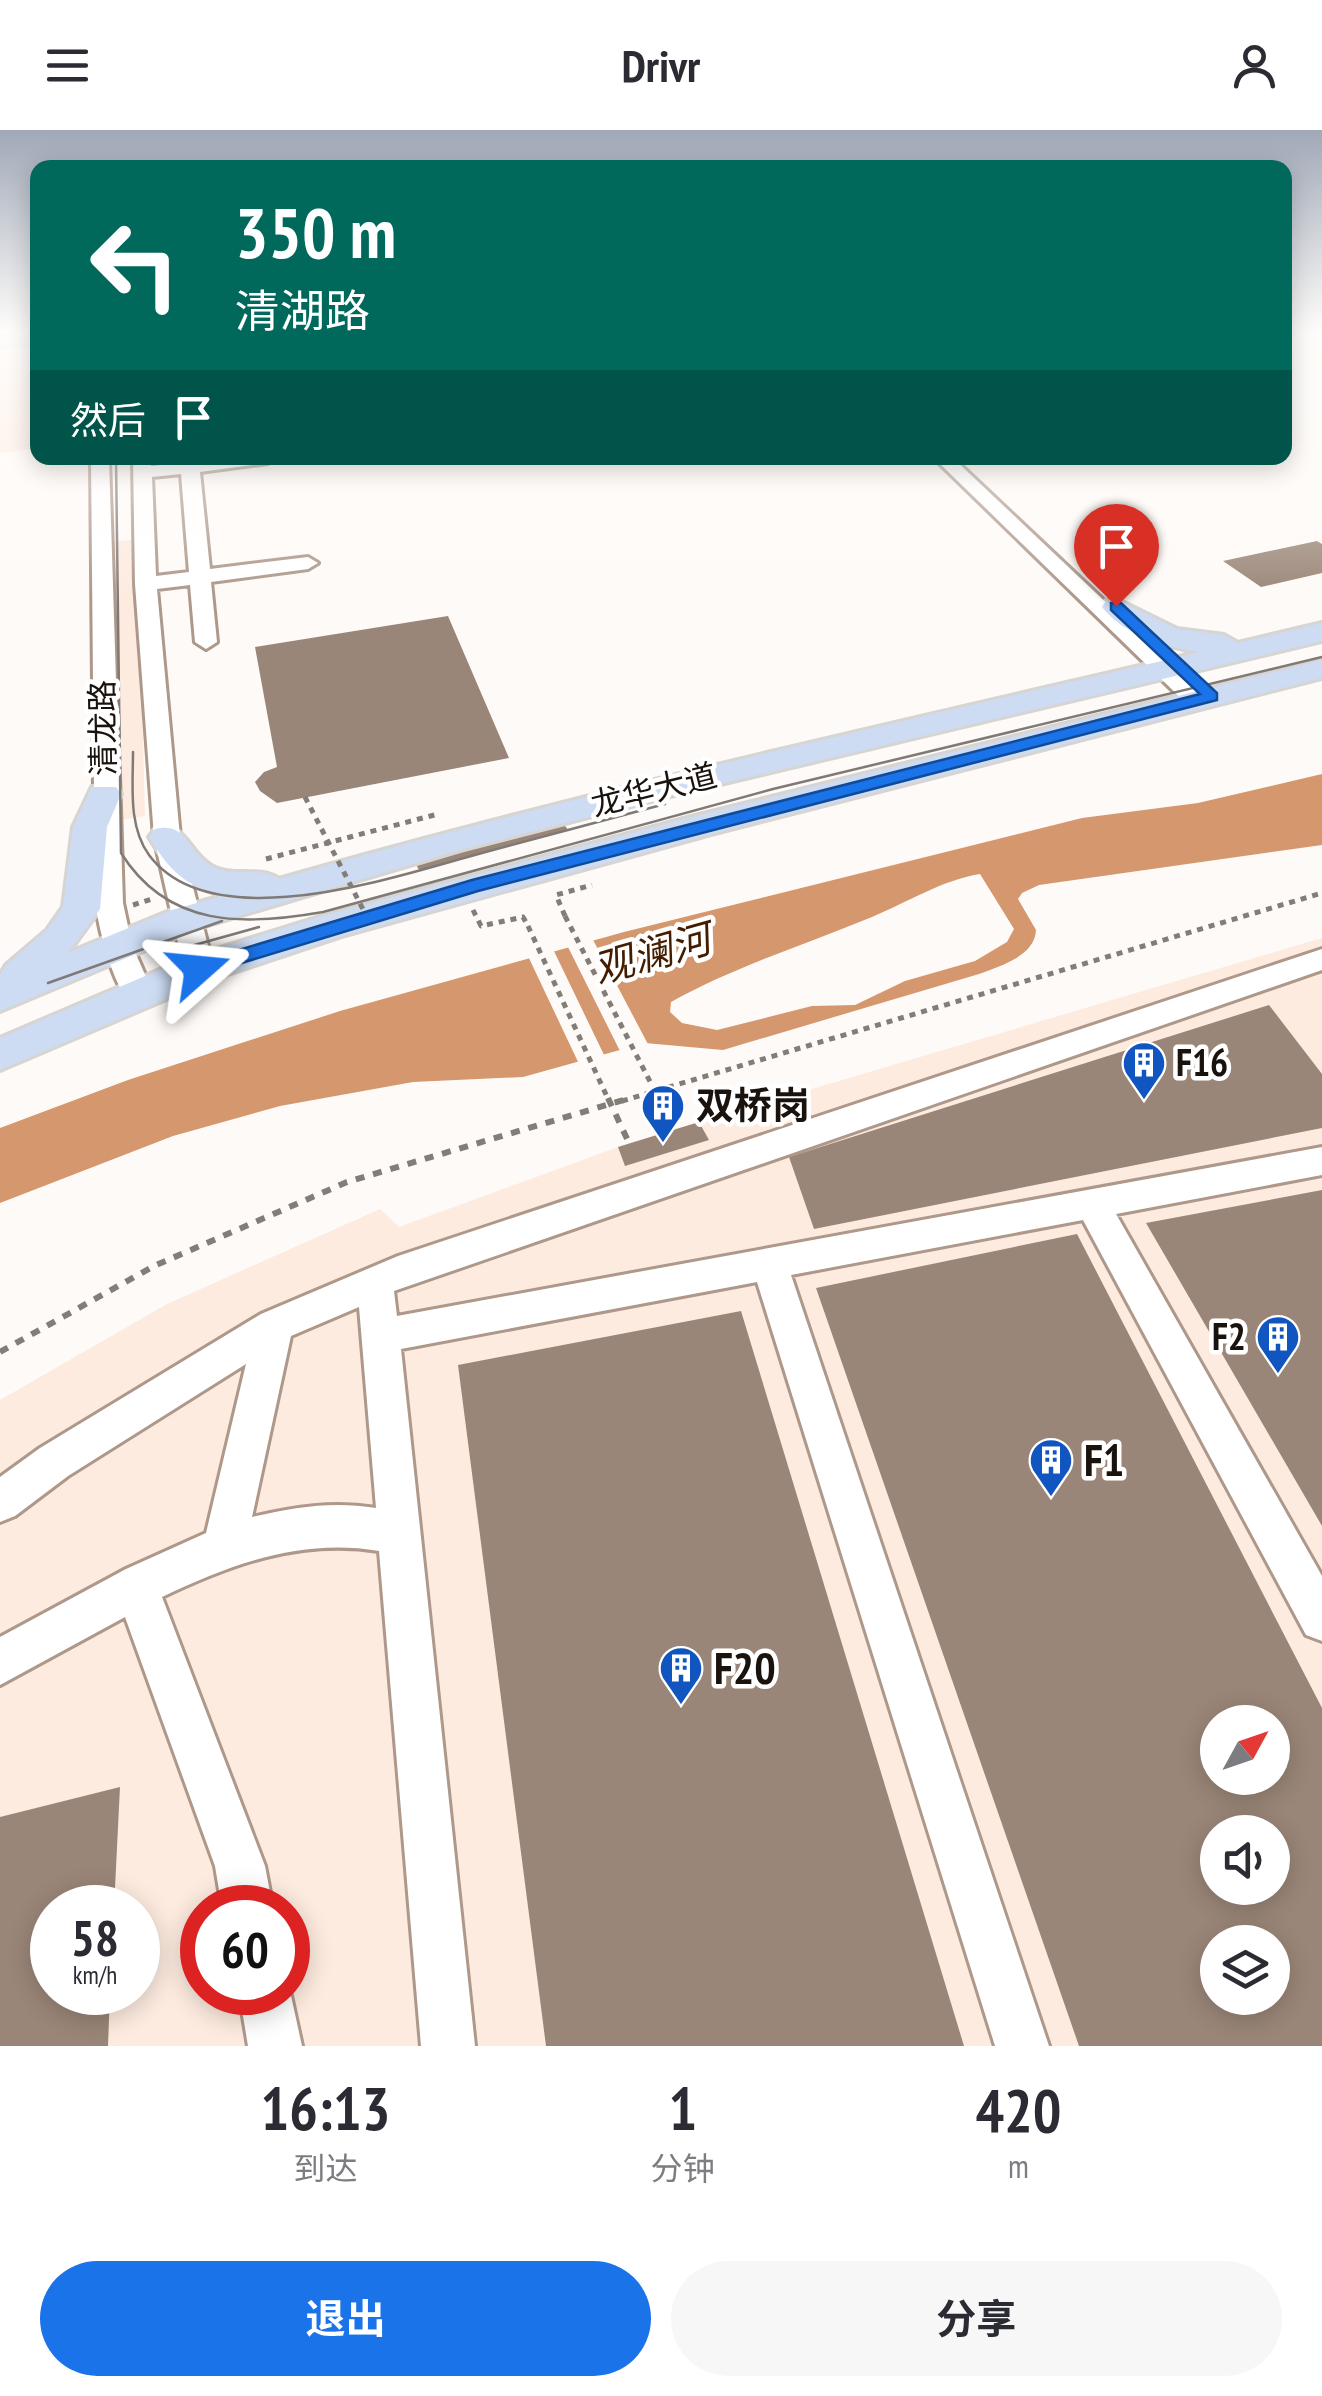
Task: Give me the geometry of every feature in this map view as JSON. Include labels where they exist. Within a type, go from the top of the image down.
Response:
[{"type":"main road","points":[[1116,606],[1157,633],[1190,642],[1285,641]]},
{"type":"main road","name":"龙华大道","points":[[0,996],[334,858],[668,786],[1322,632]]},
{"type":"main road","name":"龙华大道","points":[[0,1055],[199,969],[472,886],[1322,669]]},
{"type":"main road","points":[[0,988],[49,951],[81,908],[90,827],[104,794]]},
{"type":"main road","points":[[168,838],[186,867],[217,883],[279,883],[334,858]]},
{"type":"street","name":"清龙路","points":[[100,465],[109,903],[117,945],[138,993]]},
{"type":"street","name":"清龙路","points":[[142,465],[146,584],[168,838],[199,969]]},
{"type":"street","points":[[189,465],[206,642]]},
{"type":"street","points":[[951,465],[1204,698]]},
{"type":"street","points":[[966,465],[1116,606],[1171,668]]},
{"type":"street","points":[[146,584],[308,563]]},
{"type":"street","points":[[0,1502],[54,1462],[274,1326],[375,1283],[1322,959]]},
{"type":"street","points":[[380,1336],[1322,1161]]},
{"type":"street","points":[[1092,1204],[1322,1619]]},
{"type":"street","points":[[769,1263],[1022,2046]]},
{"type":"street","points":[[375,1283],[448,2046]]},
{"type":"street","points":[[225,1545],[274,1326]]},
{"type":"street","points":[[0,1662],[225,1545],[296,1526],[364,1523],[398,1533]]},
{"type":"street","points":[[137,1590],[240,1866],[244,1885]]},
{"type":"street","points":[[270,2015],[276,2046]]},
{"type":"path","points":[[305,798],[368,919]]},
{"type":"path","points":[[259,860],[334,858],[438,814]]},
{"type":"path","points":[[592,885],[556,895],[674,1130]]},
{"type":"path","points":[[0,1352],[154,1266],[346,1182],[1322,893]]},
{"type":"path","points":[[469,902],[481,926],[523,917],[629,1143]]},
{"type":"shaded area","points":[[0,422],[30,422],[30,449],[0,453]]},
{"type":"shaded area","points":[[138,539],[145,816],[115,821],[109,542]]},
{"type":"shaded area","points":[[1322,938],[1322,2046],[0,2046],[0,1400],[167,1304],[380,1209],[399,1227],[629,1143]]},
{"type":"water","name":"观澜河","points":[[1322,774],[1322,845],[1039,885],[1018,899],[1036,930],[1030,947],[1015,959],[979,974],[723,1050],[645,1043],[523,1077],[413,1082],[280,1106],[173,1136],[0,1203],[0,1128],[128,1080],[340,1011],[624,932],[1082,818],[1198,803]],"holes":[[[980,874],[1014,929],[1007,942],[975,961],[905,981],[855,1005],[812,1006],[717,1030],[682,1023],[670,1012],[671,1002],[720,977],[966,877]]]},
{"type":"pier","points":[[591,936],[650,1048],[622,1055],[566,943]]},
{"type":"pier","points":[[552,947],[606,1059],[580,1066],[527,954]]},
{"type":"building","points":[[1317,541],[1322,544],[1322,573],[1261,587],[1223,561]]},
{"type":"building","points":[[448,616],[509,758],[277,803],[260,791],[255,782],[264,772],[277,767],[255,647]]},
{"type":"building","points":[[561,820],[568,830],[419,870],[413,859]]},
{"type":"building","name":"F16","points":[[1269,1005],[1322,1074],[1322,1128],[814,1229],[789,1157]]},
{"type":"building","name":"双桥岗","points":[[699,1122],[709,1140],[625,1166],[618,1147]]},
{"type":"building","name":"F2","points":[[1322,1190],[1322,1526],[1146,1223]]},
{"type":"building","name":"F1","points":[[1077,1234],[1322,1708],[1322,2046],[1079,2046],[816,1288]]},
{"type":"building","name":"F20","points":[[741,1311],[964,2046],[546,2046],[458,1365]]},
{"type":"building","points":[[120,1787],[115,1885],[30,1885],[30,2015],[109,2015],[108,2046],[0,2046],[0,1817]]},
{"type":"tram line","points":[[116,465],[121,853],[140,878],[161,896],[210,916],[265,919],[323,912],[773,789],[1322,657]]},
{"type":"tram line","points":[[133,752],[133,805],[142,844],[178,881],[216,894],[261,898],[357,886],[665,804]]},
{"type":"tram line","points":[[48,983],[222,921]]},
{"type":"tram line","points":[[173,951],[259,927]]},
{"type":"place","name":"F16","points":[[1144,1101]]},
{"type":"place","name":"双桥岗","points":[[663,1144]]},
{"type":"place","name":"F2","points":[[1278,1375]]},
{"type":"place","name":"F1","points":[[1051,1498]]},
{"type":"place","name":"F20","points":[[681,1706]]},
{"type":"route","points":[[199,969],[472,886],[1212,696],[1116,606]]}]
